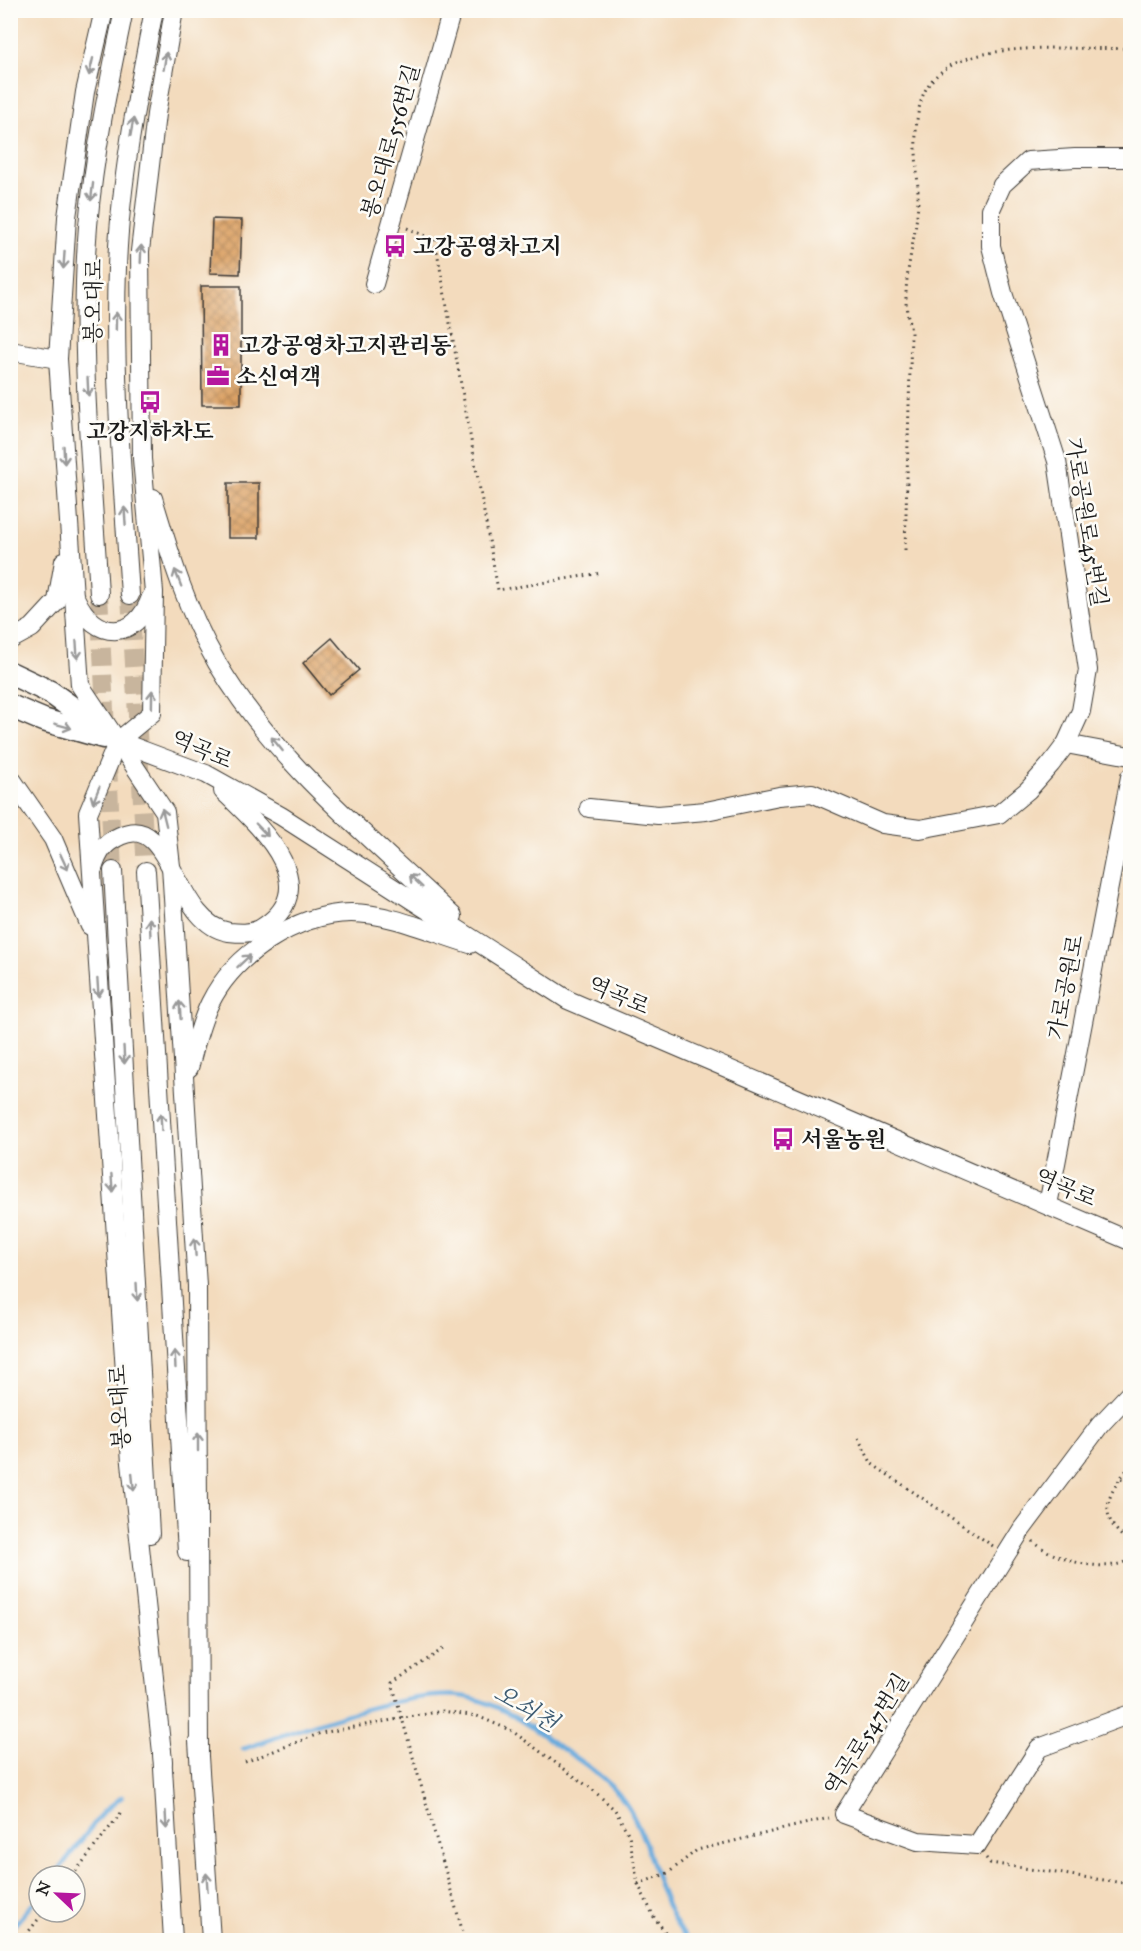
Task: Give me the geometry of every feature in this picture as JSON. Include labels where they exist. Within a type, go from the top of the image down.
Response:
[{"type":"main road","points":[[10,673],[50,692],[118,741]]},
{"type":"main road","points":[[10,705],[43,720],[118,741]]},
{"type":"street","points":[[104,10],[85,92],[67,217],[58,358],[68,535],[80,685],[165,812],[171,866],[197,1286],[199,1752]]},
{"type":"street","name":"봉오대로","points":[[99,594],[86,355],[88,227],[100,124],[124,10]]},
{"type":"street","name":"봉오대로","points":[[130,595],[115,365],[117,266],[125,166],[154,10]]},
{"type":"street","points":[[163,1762],[131,1463],[88,813],[118,741],[152,713],[154,592],[142,459],[140,251],[156,114],[174,10]]},
{"type":"street","name":"봉오대로556번길","points":[[374,284],[452,10]]},
{"type":"street","name":"가로공원로45번길","points":[[589,808],[658,814],[706,812],[779,796],[812,793],[883,824],[920,830],[999,814],[1028,790],[1066,744],[1081,711],[1088,670],[1057,461],[1003,293],[991,246],[990,209],[1002,185],[1028,161],[1131,158]]},
{"type":"street","points":[[10,351],[58,358]]},
{"type":"street","points":[[142,459],[173,564],[192,615],[218,664],[244,701],[295,766],[489,950]]},
{"type":"street","points":[[10,640],[32,628],[57,601],[68,535]]},
{"type":"street","points":[[74,595],[82,614],[95,626],[111,631],[123,629],[138,622],[147,609],[154,592]]},
{"type":"street","name":"역곡로","points":[[118,741],[206,774],[281,816],[568,1000],[1131,1241]]},
{"type":"street","points":[[1066,744],[1131,756]]},
{"type":"street","points":[[92,874],[98,854],[108,842],[124,834],[136,832],[151,838],[162,848],[196,913],[208,925],[222,931],[241,934],[256,931],[272,921],[283,907],[288,892],[288,878],[279,852],[269,837],[206,774]]},
{"type":"street","points":[[10,777],[53,839],[95,939]]},
{"type":"street","name":"가로공원로","points":[[1048,1205],[1131,777]]},
{"type":"street","name":"봉오대로","points":[[114,871],[174,1941]]},
{"type":"street","points":[[146,871],[211,1941]]},
{"type":"street","points":[[185,1088],[196,1039],[211,1002],[230,974],[250,955],[290,929],[323,917],[351,913],[384,918],[489,950]]},
{"type":"street","name":"역곡로547번길","points":[[977,1845],[918,1841],[844,1814],[1022,1529],[1100,1425],[1131,1393]]},
{"type":"street","points":[[977,1845],[1039,1748],[1131,1714]]},
{"type":"path","points":[[905,550],[911,333],[906,301],[918,198],[915,130],[922,97],[935,75],[967,58],[1011,48],[1131,48]]},
{"type":"path","points":[[392,222],[435,240],[498,590],[601,573]]},
{"type":"path","points":[[858,1438],[872,1464],[1006,1554]]},
{"type":"path","points":[[1131,1466],[1120,1479],[1107,1504],[1108,1517],[1131,1546]]},
{"type":"path","points":[[1120,1479],[1131,1480]]},
{"type":"path","points":[[1022,1529],[1036,1545],[1054,1556],[1080,1563],[1122,1565],[1131,1559]]},
{"type":"path","points":[[1131,1612],[1128,1622],[1131,1642]]},
{"type":"path","points":[[443,1648],[392,1683],[465,1941]]},
{"type":"path","points":[[245,1762],[321,1733],[443,1711],[477,1716],[521,1737],[593,1790],[615,1810],[629,1835],[638,1884],[654,1917],[671,1941]]},
{"type":"path","points":[[81,1864],[121,1814]]},
{"type":"path","points":[[638,1884],[668,1874],[697,1850],[844,1814]]},
{"type":"path","points":[[977,1845],[990,1863],[1131,1884]]},
{"type":"path","points":[[22,1941],[35,1924]]},
{"type":"building","points":[[212,219],[242,220],[240,274],[210,273]]},
{"type":"building","name":"고강공영차고지관리동","points":[[201,286],[241,286],[241,405],[202,405]]},
{"type":"building","points":[[228,483],[259,483],[259,538],[228,538]]},
{"type":"building","points":[[332,638],[359,670],[329,695],[303,663]]},
{"type":"waterway","name":"오쇠천","points":[[243,1749],[355,1712],[416,1698],[467,1697],[491,1705],[524,1723],[583,1763],[617,1792],[634,1818],[642,1836],[668,1908],[688,1940]]},
{"type":"waterway","name":"오쇠천","points":[[63,1864],[103,1812],[122,1797]]},
{"type":"waterway","name":"오쇠천","points":[[10,1930],[27,1910]]},
{"type":"tunnel","points":[[99,594],[106,730]]},
{"type":"tunnel","points":[[130,595],[146,871]]},
{"type":"tunnel","points":[[108,764],[113,871]]},
{"type":"place","name":"고강공영차고지","points":[[395,246]]},
{"type":"place","name":"고강공영차고지관리동","points":[[221,345]]},
{"type":"place","name":"소신여객","points":[[218,376]]},
{"type":"place","name":"고강지하차도","points":[[150,402]]},
{"type":"place","name":"서울농원","points":[[783,1139]]}]
